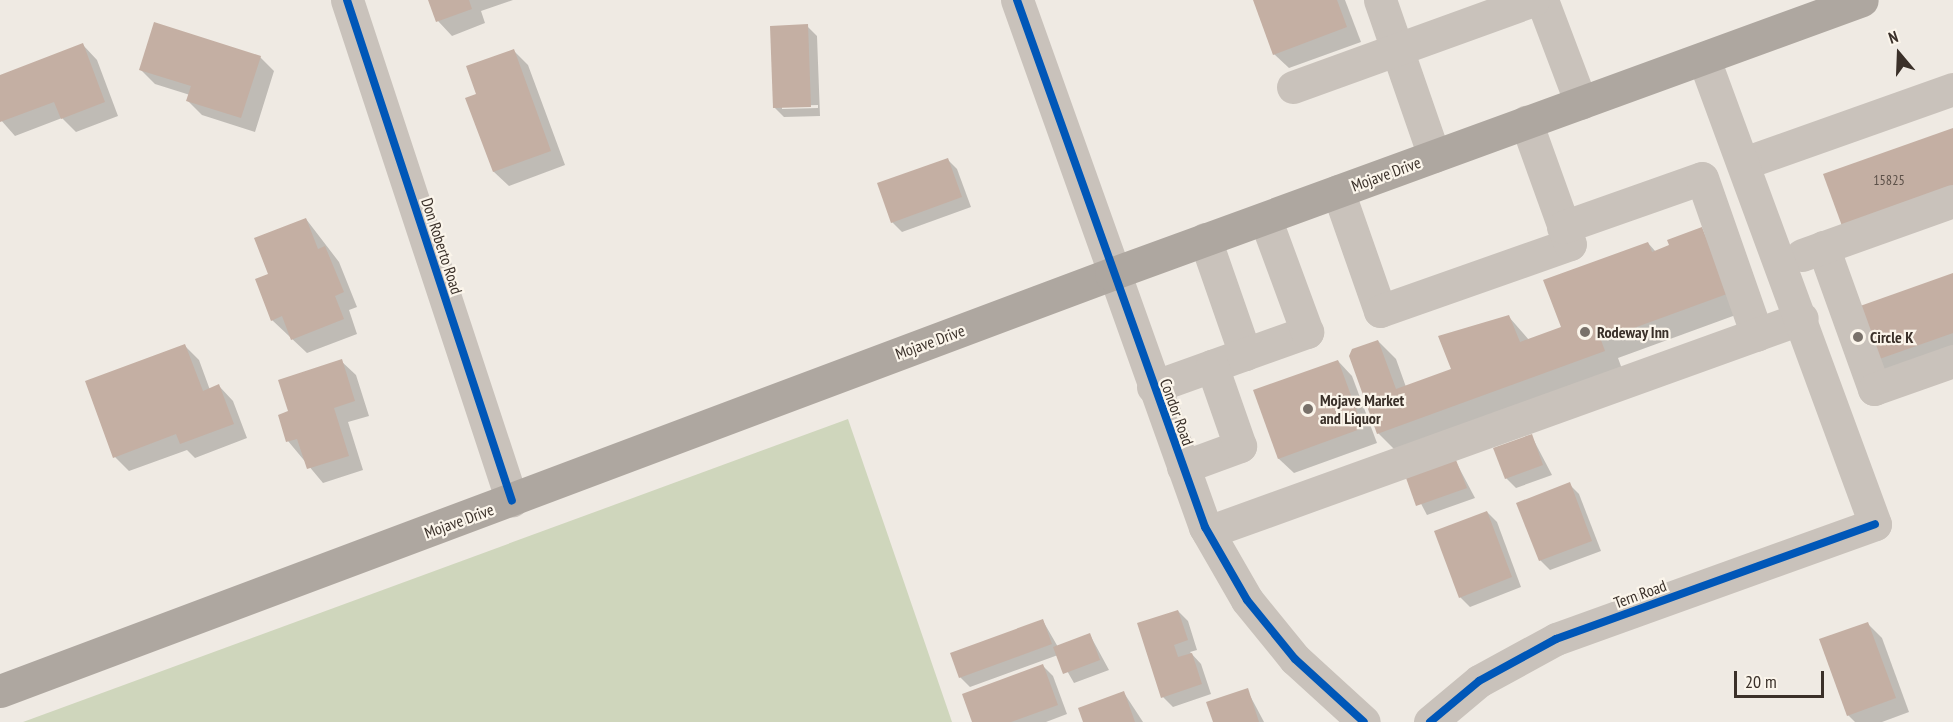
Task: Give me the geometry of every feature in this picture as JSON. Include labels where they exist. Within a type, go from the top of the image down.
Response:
[{"type":"main road","name":"Mojave Drive","points":[[0,691],[512,501],[1205,239],[1862,0]]},
{"type":"street","name":"Don Roberto Road","points":[[347,0],[512,501]]},
{"type":"street","name":"Condor Road","points":[[1017,0],[1111,274],[1208,532],[1247,600],[1288,650],[1364,722]]},
{"type":"street","points":[[1380,0],[1434,156]]},
{"type":"street","points":[[1293,87],[1533,0]]},
{"type":"street","points":[[1542,0],[1581,103]]},
{"type":"street","points":[[1208,532],[1802,318],[1704,58]]},
{"type":"street","points":[[1744,163],[1953,89]]},
{"type":"street","points":[[1338,191],[1380,311],[1570,244],[1526,123]]},
{"type":"street","points":[[1563,227],[1702,178],[1757,335]]},
{"type":"street","points":[[1782,262],[1953,201]]},
{"type":"street","points":[[1153,387],[1307,332],[1265,218]]},
{"type":"street","points":[[1205,239],[1245,354]]},
{"type":"street","points":[[1823,247],[1874,389],[1953,361]]},
{"type":"street","name":"Tern Road","points":[[1431,722],[1479,681],[1556,639],[1875,524],[1802,318]]},
{"type":"street","points":[[1183,467],[1240,446],[1212,366]]},
{"type":"green space","points":[[848,419],[952,722],[23,722]]},
{"type":"building","points":[[428,0],[469,0],[472,9],[436,22]]},
{"type":"building","points":[[1253,0],[1337,0],[1347,27],[1273,55]]},
{"type":"building","points":[[154,22],[261,56],[241,118],[186,101],[191,86],[139,70]]},
{"type":"building","points":[[808,24],[811,107],[773,108],[770,26]]},
{"type":"building","points":[[83,43],[105,102],[61,119],[54,102],[0,122],[0,75]]},
{"type":"building","points":[[514,49],[551,151],[493,172],[465,98],[476,94],[466,66]]},
{"type":"building","points":[[1953,128],[1953,186],[1842,226],[1823,174]]},
{"type":"building","points":[[948,158],[962,197],[891,223],[877,183]]},
{"type":"building","points":[[306,218],[318,249],[325,246],[344,292],[335,296],[344,319],[291,340],[282,316],[271,321],[255,279],[268,274],[254,238]]},
{"type":"building","name":"Rodeway Inn","points":[[1702,227],[1727,294],[1601,340],[1605,351],[1377,434],[1349,356],[1352,349],[1378,340],[1396,389],[1451,369],[1438,336],[1509,315],[1520,342],[1561,327],[1543,280],[1648,242],[1652,252],[1669,245],[1667,240]]},
{"type":"building","name":"Circle K","points":[[1953,273],[1953,333],[1851,369],[1832,316]]},
{"type":"building","points":[[185,344],[203,391],[219,384],[234,424],[180,444],[176,434],[113,458],[85,381]]},
{"type":"building","points":[[342,359],[355,401],[334,408],[349,456],[307,469],[297,439],[286,442],[278,415],[288,411],[278,380]]},
{"type":"building","name":"Mojave Market and Liquor","points":[[1338,360],[1363,428],[1278,459],[1253,390]]},
{"type":"building","points":[[1532,434],[1543,465],[1505,479],[1493,448]]},
{"type":"building","points":[[1456,460],[1467,488],[1416,506],[1406,478]]},
{"type":"building","points":[[1570,482],[1592,541],[1539,561],[1516,503]]},
{"type":"building","points":[[1487,511],[1512,577],[1459,598],[1434,531]]},
{"type":"building","points":[[1178,610],[1188,640],[1174,645],[1178,657],[1192,653],[1202,684],[1161,698],[1137,623]]},
{"type":"building","points":[[1043,619],[1052,644],[959,678],[950,653]]},
{"type":"building","points":[[1868,622],[1896,698],[1847,716],[1819,639]]},
{"type":"building","points":[[1090,633],[1100,660],[1063,674],[1053,647]]},
{"type":"building","points":[[1043,664],[1058,705],[1011,722],[972,722],[962,694]]},
{"type":"building","points":[[1248,688],[1259,722],[1213,722],[1206,702]]},
{"type":"building","points":[[1124,691],[1135,722],[1083,722],[1078,708]]},
{"type":"cycle path","points":[[347,0],[512,501]]},
{"type":"cycle path","points":[[1017,0],[1205,527],[1247,600],[1295,659],[1364,722]]},
{"type":"cycle path","points":[[1430,722],[1479,681],[1556,639],[1875,524]]},
{"type":"place","name":"Rodeway Inn","points":[[1585,332]]},
{"type":"place","name":"Circle K","points":[[1858,337]]},
{"type":"place","name":"Mojave Market and Liquor","points":[[1308,409]]}]
